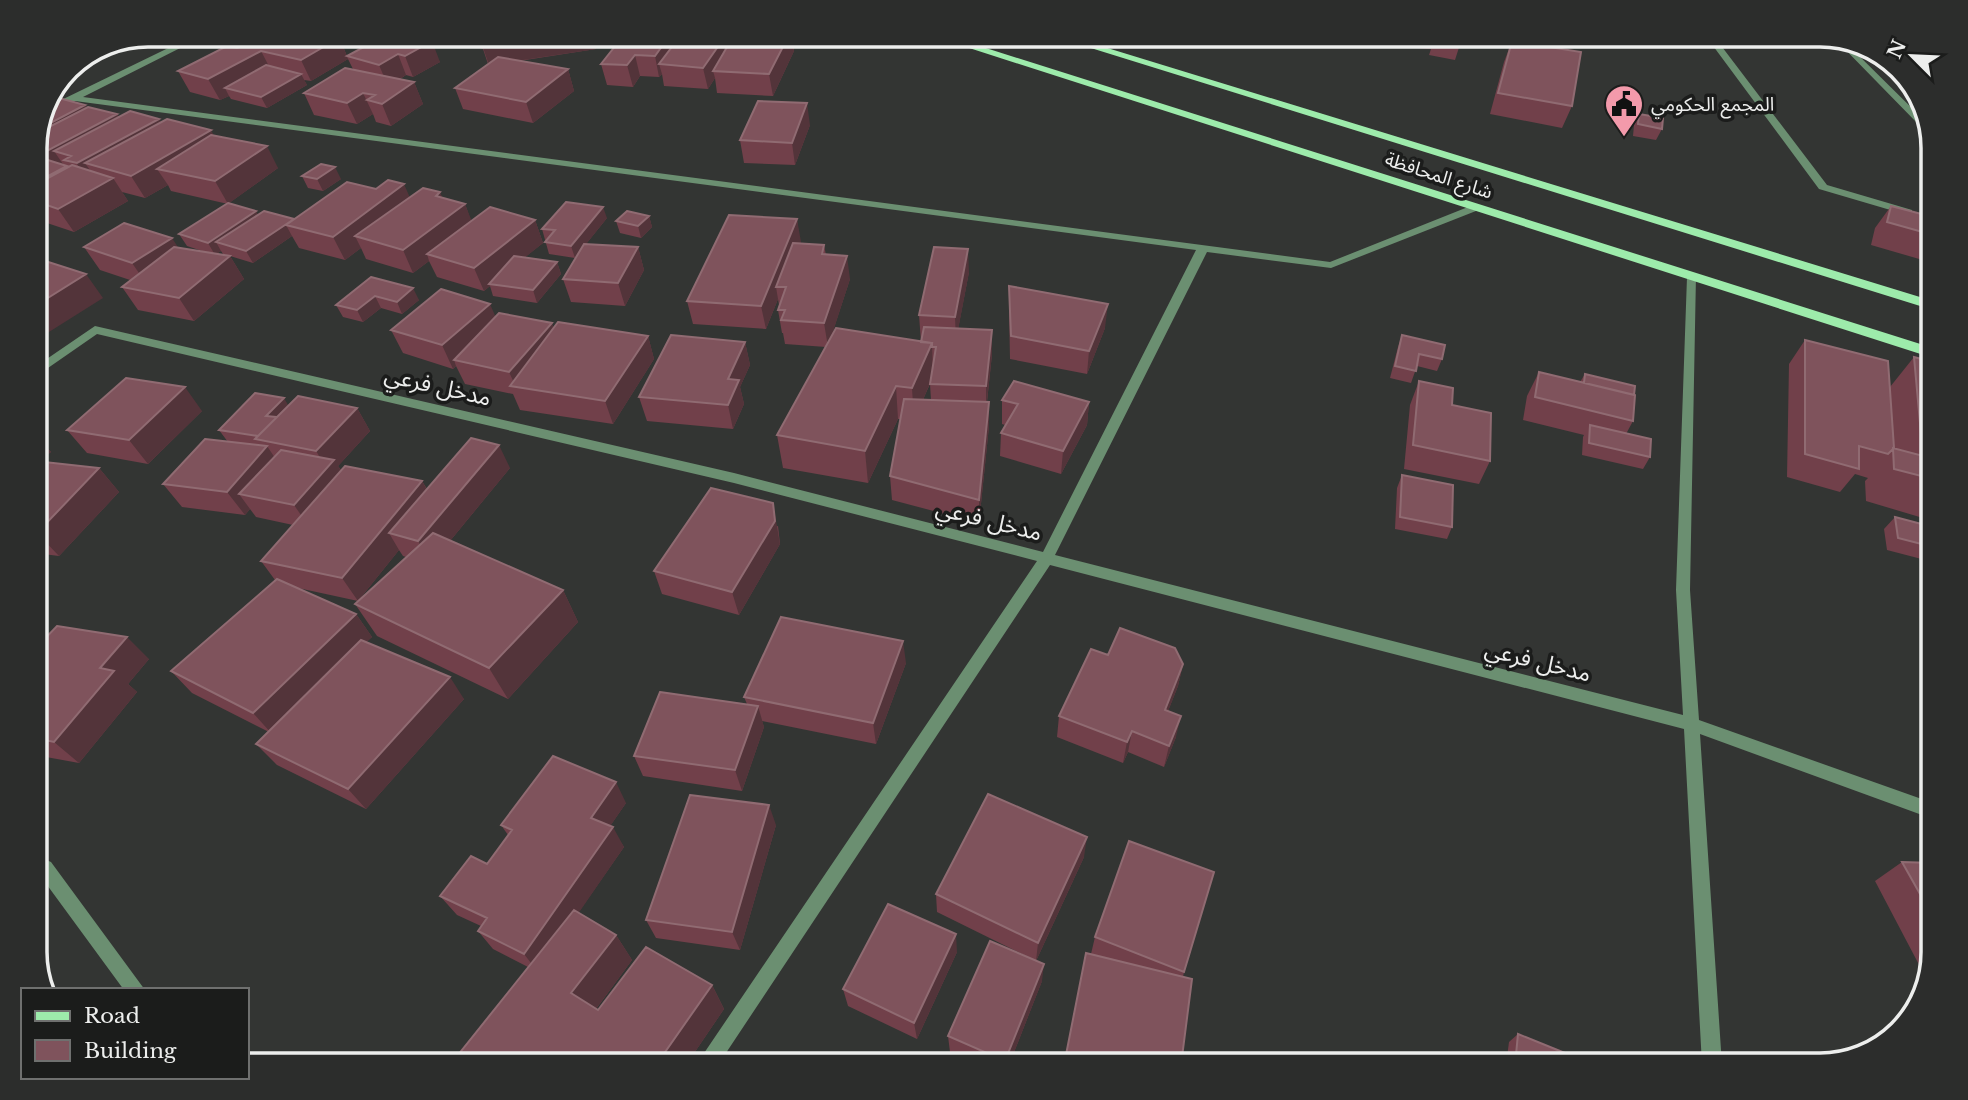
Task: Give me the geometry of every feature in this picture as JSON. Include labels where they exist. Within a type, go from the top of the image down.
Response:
[{"type":"main road","name":"شارع المحافظة","points":[[972,47],[1921,349]]},
{"type":"main road","name":"شارع المحافظة","points":[[1093,47],[1921,302]]},
{"type":"street","points":[[57,106],[178,47]]},
{"type":"street","points":[[1718,47],[1823,187],[1921,216]]},
{"type":"street","points":[[1852,53],[1915,115]]},
{"type":"street","points":[[74,98],[1331,265],[1477,207]]},
{"type":"street","points":[[714,1053],[1047,558],[1203,248]]},
{"type":"street","points":[[1692,277],[1683,590],[1711,1053]]},
{"type":"street","name":"مدخل فرعي","points":[[47,364],[95,330],[734,478],[1690,724],[1921,807]]},
{"type":"street","points":[[47,880],[134,988]]},
{"type":"building","points":[[225,47],[323,47],[301,60],[261,51],[208,79],[178,71]]},
{"type":"building","points":[[364,47],[421,47],[405,56],[398,54],[379,65],[347,56]]},
{"type":"building","points":[[614,47],[661,47],[655,56],[635,55],[627,65],[601,64]]},
{"type":"building","points":[[672,47],[718,47],[703,68],[659,64]]},
{"type":"building","points":[[727,47],[783,47],[769,74],[713,71]]},
{"type":"building","points":[[1510,47],[1550,47],[1581,52],[1572,106],[1498,93]]},
{"type":"building","points":[[498,57],[568,69],[526,102],[455,88]]},
{"type":"building","points":[[266,65],[301,74],[261,97],[225,88]]},
{"type":"building","points":[[345,68],[414,82],[382,104],[367,100],[375,95],[363,93],[347,103],[304,93]]},
{"type":"building","points":[[61,99],[85,105],[51,123]]},
{"type":"building","points":[[758,101],[807,103],[792,143],[740,140]]},
{"type":"building","points":[[88,107],[117,114],[47,151],[50,126]]},
{"type":"building","points":[[130,111],[159,119],[77,163],[64,160],[71,156],[54,151]]},
{"type":"building","points":[[1639,114],[1663,118],[1662,129],[1638,124]]},
{"type":"building","points":[[167,119],[211,130],[131,176],[85,163]]},
{"type":"building","points":[[211,135],[267,146],[215,181],[157,169]]},
{"type":"building","points":[[47,160],[67,166],[47,177]]},
{"type":"building","points":[[321,164],[335,167],[317,179],[302,176]]},
{"type":"building","points":[[72,165],[113,178],[58,209],[47,205],[47,179]]},
{"type":"building","points":[[388,180],[404,184],[333,237],[286,225],[347,182],[376,189]]},
{"type":"building","points":[[423,188],[440,192],[436,196],[465,204],[403,250],[355,236]]},
{"type":"building","points":[[566,202],[603,207],[571,246],[545,242],[555,230],[542,229]]},
{"type":"building","points":[[228,203],[256,211],[208,243],[179,234]]},
{"type":"building","points":[[1891,206],[1921,214],[1921,232],[1887,222]]},
{"type":"building","points":[[490,207],[535,220],[474,268],[427,254]]},
{"type":"building","points":[[264,211],[294,219],[246,251],[216,242]]},
{"type":"building","points":[[627,211],[649,216],[638,226],[616,221]]},
{"type":"building","points":[[729,215],[797,219],[761,306],[687,301]]},
{"type":"building","points":[[124,223],[172,238],[132,263],[84,247]]},
{"type":"building","points":[[793,243],[824,245],[822,254],[847,256],[824,323],[781,320],[785,310],[778,310],[786,287],[776,287]]},
{"type":"building","points":[[584,244],[638,247],[618,283],[563,279]]},
{"type":"building","points":[[174,247],[230,256],[179,298],[122,287]]},
{"type":"building","points":[[934,247],[968,249],[955,317],[919,315]]},
{"type":"building","points":[[514,256],[557,262],[533,290],[489,284]]},
{"type":"building","points":[[47,262],[86,274],[47,298]]},
{"type":"building","points":[[371,277],[413,288],[397,302],[375,296],[357,310],[336,305]]},
{"type":"building","points":[[1009,286],[1108,304],[1089,351],[1011,336]]},
{"type":"building","points":[[441,289],[490,304],[442,345],[391,330]]},
{"type":"building","points":[[499,313],[552,323],[509,372],[454,360]]},
{"type":"building","points":[[558,322],[648,336],[605,401],[510,386]]},
{"type":"building","points":[[924,327],[992,330],[986,386],[930,384],[936,347],[932,347],[932,343],[921,342]]},
{"type":"building","points":[[836,328],[932,343],[912,388],[896,386],[865,451],[777,435]]},
{"type":"building","points":[[671,335],[745,342],[728,379],[739,380],[728,405],[639,397]]},
{"type":"building","points":[[1402,335],[1445,345],[1442,359],[1419,354],[1416,371],[1395,366]]},
{"type":"building","points":[[1805,340],[1888,361],[1894,448],[1888,454],[1859,446],[1859,469],[1805,454]]},
{"type":"building","points":[[1914,357],[1921,359],[1921,434]]},
{"type":"building","points":[[1539,372],[1635,395],[1633,421],[1535,397]]},
{"type":"building","points":[[1585,374],[1635,386],[1634,395],[1584,383]]},
{"type":"building","points":[[126,378],[185,387],[129,440],[67,430]]},
{"type":"building","points":[[1014,381],[1089,402],[1063,451],[1001,433],[1018,404],[1002,400]]},
{"type":"building","points":[[1419,381],[1453,388],[1452,405],[1491,413],[1490,461],[1413,445]]},
{"type":"building","points":[[255,393],[284,398],[266,416],[277,417],[258,436],[219,430]]},
{"type":"building","points":[[298,396],[357,408],[316,451],[255,439]]},
{"type":"building","points":[[904,399],[989,402],[979,500],[890,476]]},
{"type":"building","points":[[1590,425],[1651,439],[1650,457],[1589,443]]},
{"type":"building","points":[[471,438],[499,445],[418,541],[389,533]]},
{"type":"building","points":[[205,439],[267,446],[227,492],[163,484]]},
{"type":"building","points":[[1893,448],[1921,455],[1921,476],[1894,469]]},
{"type":"building","points":[[281,450],[334,460],[294,505],[239,494]]},
{"type":"building","points":[[47,462],[99,468],[47,523]]},
{"type":"building","points":[[345,466],[422,481],[342,578],[261,561]]},
{"type":"building","points":[[1402,475],[1453,485],[1452,527],[1400,517]]},
{"type":"building","points":[[711,488],[773,503],[775,521],[732,592],[654,571]]},
{"type":"building","points":[[1895,517],[1921,524],[1921,544],[1898,538]]},
{"type":"building","points":[[433,533],[563,590],[489,668],[355,604]]},
{"type":"building","points":[[277,579],[356,614],[253,713],[171,671]]},
{"type":"building","points":[[781,617],[903,641],[873,723],[744,697]]},
{"type":"building","points":[[57,626],[127,637],[100,668],[114,671],[54,742],[47,741],[47,636]]},
{"type":"building","points":[[1120,628],[1175,648],[1183,664],[1165,710],[1181,716],[1169,746],[1132,731],[1127,742],[1059,716],[1091,649],[1108,655]]},
{"type":"building","points":[[361,640],[450,677],[348,789],[256,744]]},
{"type":"building","points":[[660,692],[758,706],[735,770],[634,756]]},
{"type":"building","points":[[553,756],[616,782],[591,818],[613,827],[524,954],[478,931],[487,918],[440,896],[471,856],[487,864],[512,830],[501,825]]},
{"type":"building","points":[[988,794],[1087,837],[1038,943],[936,894]]},
{"type":"building","points":[[690,795],[769,805],[732,932],[646,920]]},
{"type":"building","points":[[1129,841],[1214,872],[1184,972],[1095,937]]},
{"type":"building","points":[[1902,862],[1921,863],[1921,896]]},
{"type":"building","points":[[888,904],[956,934],[914,1023],[843,989]]},
{"type":"building","points":[[574,910],[616,935],[571,993],[598,1010],[646,947],[712,985],[664,1053],[460,1053]]},
{"type":"building","points":[[990,941],[1044,964],[1008,1053],[987,1053],[948,1036]]},
{"type":"building","points":[[1086,953],[1192,979],[1183,1053],[1066,1053]]},
{"type":"building","points":[[1518,1034],[1565,1053],[1516,1053]]},
{"type":"place","name":"المجمع الحكومي","points":[[1624,138]]}]
